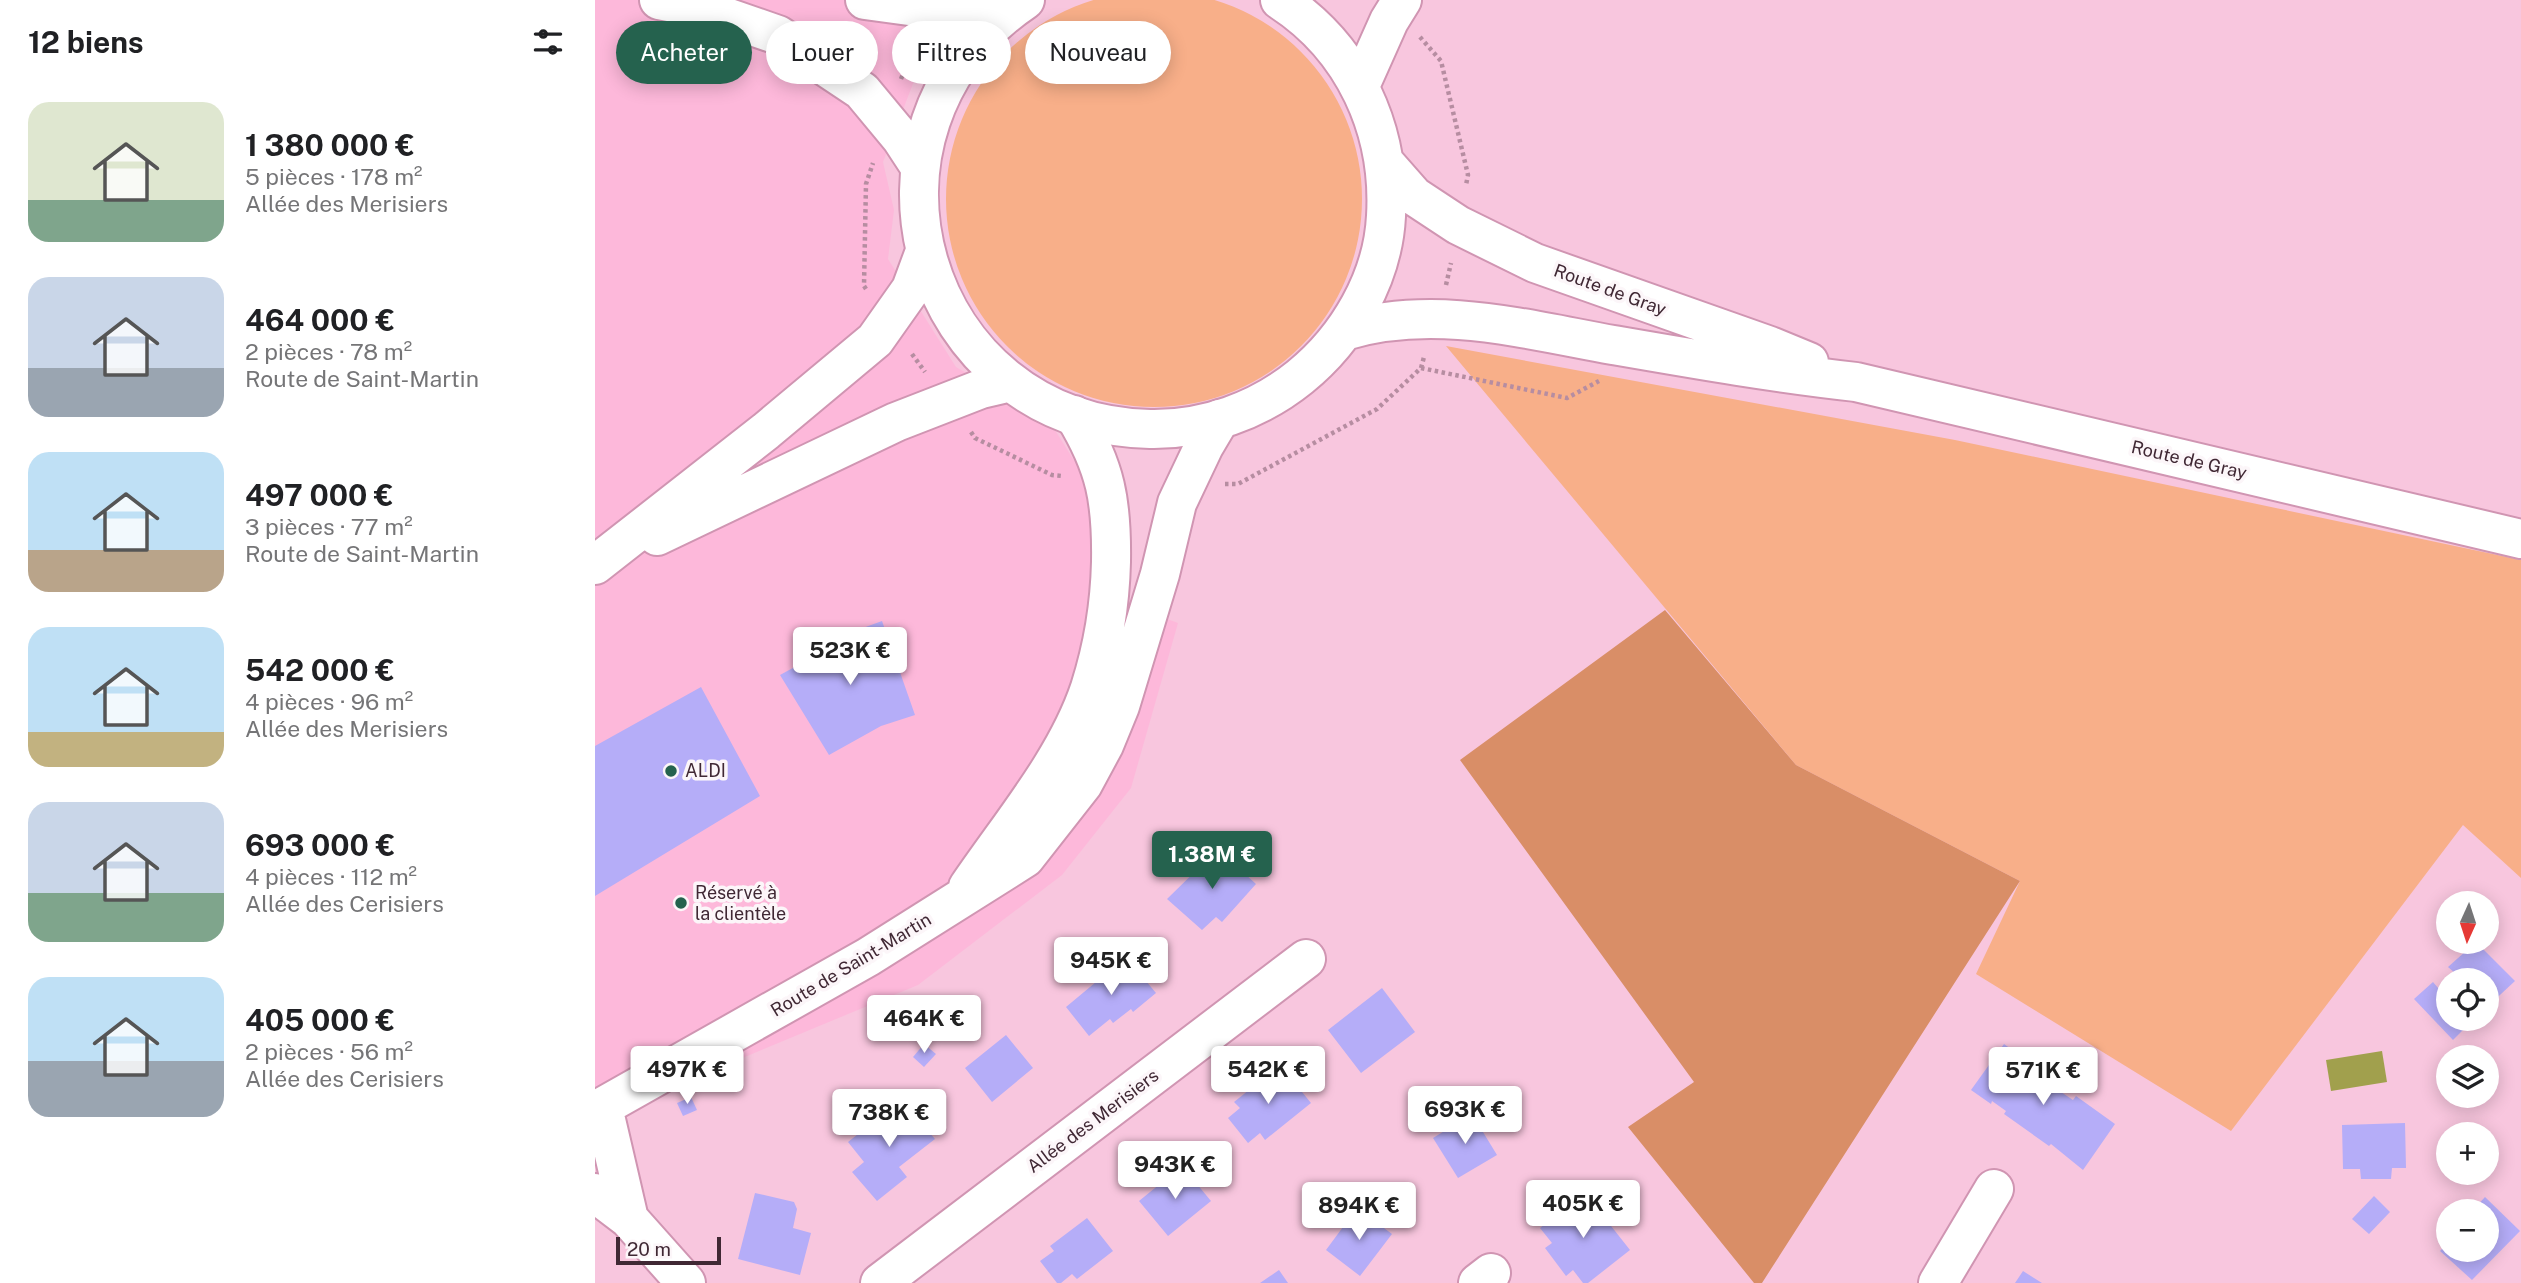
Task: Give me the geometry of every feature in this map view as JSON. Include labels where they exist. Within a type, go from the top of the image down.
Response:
[{"type":"main road","points":[[659,0],[700,8],[778,35],[862,91],[887,120],[920,167]]},
{"type":"main road","points":[[865,0],[931,9],[1016,6]]},
{"type":"main road","points":[[1016,6],[978,41],[948,81],[935,109],[920,167],[919,209],[925,251],[938,289],[957,324],[991,365],[1011,382],[1041,401],[1074,415],[1136,429],[1178,428],[1220,419],[1244,411],[1289,386],[1328,351],[1344,331],[1364,297],[1381,251],[1387,193],[1385,163],[1376,124],[1360,86],[1342,58],[1320,32],[1280,0]]},
{"type":"main road","points":[[1360,86],[1399,5]]},
{"type":"main road","name":"Route de Gray","points":[[1385,163],[1414,195],[1458,225],[1535,264],[1770,346],[1856,382]]},
{"type":"main road","points":[[595,566],[875,340],[911,289],[925,251]]},
{"type":"main road","name":"Route de Gray","points":[[1344,331],[1373,322],[1472,320],[1777,373],[1856,382],[2521,539]]},
{"type":"main road","points":[[595,566],[884,427],[981,389],[1011,382]]},
{"type":"main road","points":[[959,901],[1066,739],[1089,690],[1105,634],[1111,581],[1112,530],[1105,480],[1088,438],[1074,415]]},
{"type":"main road","name":"Route de Saint-Martin","points":[[599,1109],[868,957],[1025,858],[1083,784],[1104,745],[1120,706],[1160,574],[1177,503],[1220,419]]},
{"type":"main road","name":"Allée des Merisiers","points":[[880,1283],[1306,959]]},
{"type":"main road","points":[[599,1109],[629,1219]]},
{"type":"main road","points":[[1937,1283],[1994,1189]]},
{"type":"main road","points":[[595,1193],[629,1219],[686,1283]]},
{"type":"path","points":[[1186,483],[1238,484],[1377,410],[1421,368],[1450,274],[1468,175],[1441,61],[1399,5]]},
{"type":"path","points":[[931,9],[906,63],[866,184],[864,286],[975,438],[1052,475],[1105,480]]},
{"type":"path","points":[[1421,368],[1567,398],[1609,376],[1641,349]]},
{"type":"shaded area","points":[[1098,-1],[1210,-1],[1234,7],[1269,26],[1301,52],[1327,84],[1346,119],[1358,158],[1362,199],[1358,240],[1346,279],[1327,314],[1301,346],[1269,372],[1234,391],[1195,403],[1154,407],[1113,403],[1074,391],[1039,372],[1007,346],[981,314],[962,279],[950,240],[947,179],[950,158],[962,119],[981,84],[1011,84],[1011,48],[1025,36],[1025,84],[1171,84],[1171,21],[1048,21],[1074,7]]},
{"type":"shaded area","points":[[595,0],[945,0],[937,21],[892,21],[892,84],[913,84],[883,162],[894,210],[888,259],[956,367],[1050,422],[1095,494],[1094,592],[1178,623],[1131,788],[1062,875],[918,985],[595,1119]]},
{"type":"shaded area","points":[[1446,346],[1955,440],[2521,560],[2521,878],[2463,825],[2231,1131],[1976,974],[2020,881],[1796,765]]},
{"type":"shaded area","points":[[1665,610],[1796,765],[2020,881],[1762,1283],[1754,1283],[1628,1127],[1694,1082],[1460,760]]},
{"type":"shaded area","points":[[2382,1051],[2387,1082],[2331,1091],[2326,1060]]},
{"type":"building","points":[[882,621],[915,715],[881,726],[829,755],[780,675],[822,652],[819,644]]},
{"type":"building","name":"ALDI","points":[[701,687],[760,796],[595,896],[595,746]]},
{"type":"building","points":[[1218,849],[1256,884],[1222,922],[1216,917],[1202,930],[1167,899]]},
{"type":"building","points":[[2463,954],[2488,954],[2515,981],[2499,996],[2499,968],[2448,967]]},
{"type":"building","points":[[1126,957],[1156,993],[1133,1012],[1131,1009],[1113,1023],[1110,1019],[1089,1036],[1066,1007]]},
{"type":"building","points":[[2433,982],[2436,986],[2436,1022],[2414,999]]},
{"type":"building","points":[[1382,988],[1415,1032],[1361,1073],[1328,1030]]},
{"type":"building","points":[[2444,1031],[2462,1031],[2453,1040]]},
{"type":"building","points":[[1006,1035],[1033,1068],[992,1102],[965,1068]]},
{"type":"building","points":[[924,1044],[936,1054],[924,1067],[913,1057]]},
{"type":"building","points":[[2004,1044],[2043,1072],[2040,1077],[2055,1088],[2073,1100],[2076,1096],[2115,1124],[2083,1170],[2051,1144],[2049,1146],[2004,1114],[2006,1111],[1992,1101],[1991,1104],[1971,1090]]},
{"type":"building","points":[[1280,1065],[1311,1103],[1265,1140],[1260,1133],[1248,1143],[1228,1118],[1240,1108],[1234,1102]]},
{"type":"building","points":[[691,1097],[697,1110],[683,1116],[677,1103]]},
{"type":"building","points":[[901,1100],[935,1139],[899,1167],[907,1177],[877,1201],[852,1172],[864,1162],[848,1142]]},
{"type":"building","points":[[1472,1114],[1497,1155],[1458,1178],[1433,1138]]},
{"type":"building","points":[[2405,1123],[2406,1168],[2392,1168],[2391,1179],[2361,1179],[2360,1169],[2343,1169],[2342,1125]]},
{"type":"building","points":[[1182,1166],[1211,1201],[1168,1236],[1139,1201]]},
{"type":"building","points":[[755,1193],[794,1202],[797,1209],[793,1228],[811,1233],[800,1275],[738,1259]]},
{"type":"building","points":[[1585,1193],[1630,1250],[1588,1283],[1583,1283],[1573,1270],[1566,1276],[1545,1248],[1552,1243],[1540,1228]]},
{"type":"building","points":[[2374,1196],[2390,1212],[2369,1234],[2352,1219]]},
{"type":"building","points":[[1357,1208],[1392,1234],[1360,1276],[1326,1250]]},
{"type":"building","points":[[2499,1211],[2520,1231],[2499,1252]]},
{"type":"building","points":[[1087,1218],[1113,1251],[1077,1279],[1072,1274],[1057,1283],[1040,1261],[1054,1251],[1050,1246]]},
{"type":"building","points":[[2452,1262],[2490,1262],[2472,1280]]},
{"type":"building","points":[[1279,1270],[1288,1283],[1260,1283]]},
{"type":"building","points":[[2023,1271],[2042,1283],[2015,1283]]},
{"type":"place","name":"ALDI","points":[[671,771]]},
{"type":"place","name":"Réservé à la clientèle","points":[[681,903]]}]
